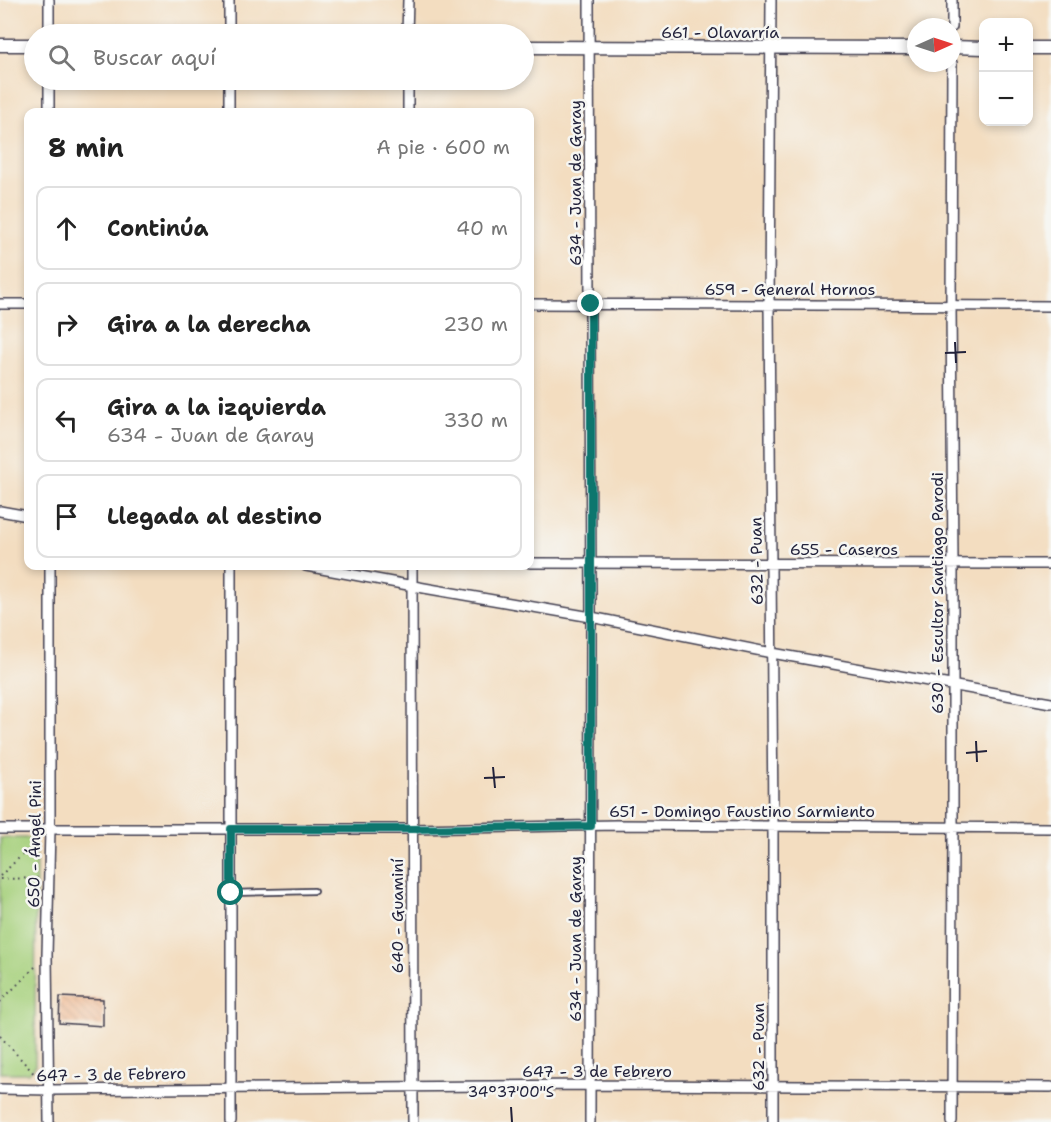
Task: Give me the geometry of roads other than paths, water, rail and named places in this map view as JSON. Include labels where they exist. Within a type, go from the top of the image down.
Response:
[{"type":"street","points":[[49,0],[49,24]]},
{"type":"street","points":[[229,0],[229,24]]},
{"type":"street","points":[[408,0],[408,24]]},
{"type":"street","name":"634 - Juan de Garay","points":[[589,0],[590,1122]]},
{"type":"street","name":"632 - Puan","points":[[771,0],[769,305],[773,1122]]},
{"type":"street","points":[[952,0],[952,18]]},
{"type":"street","points":[[0,45],[24,45]]},
{"type":"street","name":"661 - Olavarría","points":[[534,47],[907,48]]},
{"type":"street","points":[[961,47],[979,48]]},
{"type":"street","points":[[1033,48],[1051,48]]},
{"type":"street","name":"630 - Escultor Santiago Parodi","points":[[952,72],[952,1122]]},
{"type":"street","points":[[48,108],[49,90]]},
{"type":"street","points":[[229,90],[229,108]]},
{"type":"street","points":[[408,90],[408,108]]},
{"type":"street","points":[[0,304],[24,304]]},
{"type":"street","name":"659 - General Hornos","points":[[534,304],[1051,306]]},
{"type":"street","points":[[0,511],[24,515]]},
{"type":"street","name":"655 - Caseros","points":[[534,563],[1051,564]]},
{"type":"street","name":"650 - Ángel Pini","points":[[49,1122],[47,955],[50,829],[50,570]]},
{"type":"street","points":[[231,570],[231,1122]]},
{"type":"street","points":[[328,570],[591,617],[772,653],[1051,702]]},
{"type":"street","name":"640 - Guaminí","points":[[412,570],[412,1122]]},
{"type":"street","name":"651 - Domingo Faustino Sarmiento","points":[[0,829],[412,829],[591,826],[1051,828]]},
{"type":"street","name":"647 - 3 de Febrero","points":[[0,1089],[590,1085],[1051,1087]]},
{"type":"lane","points":[[231,893],[314,891]]}]
